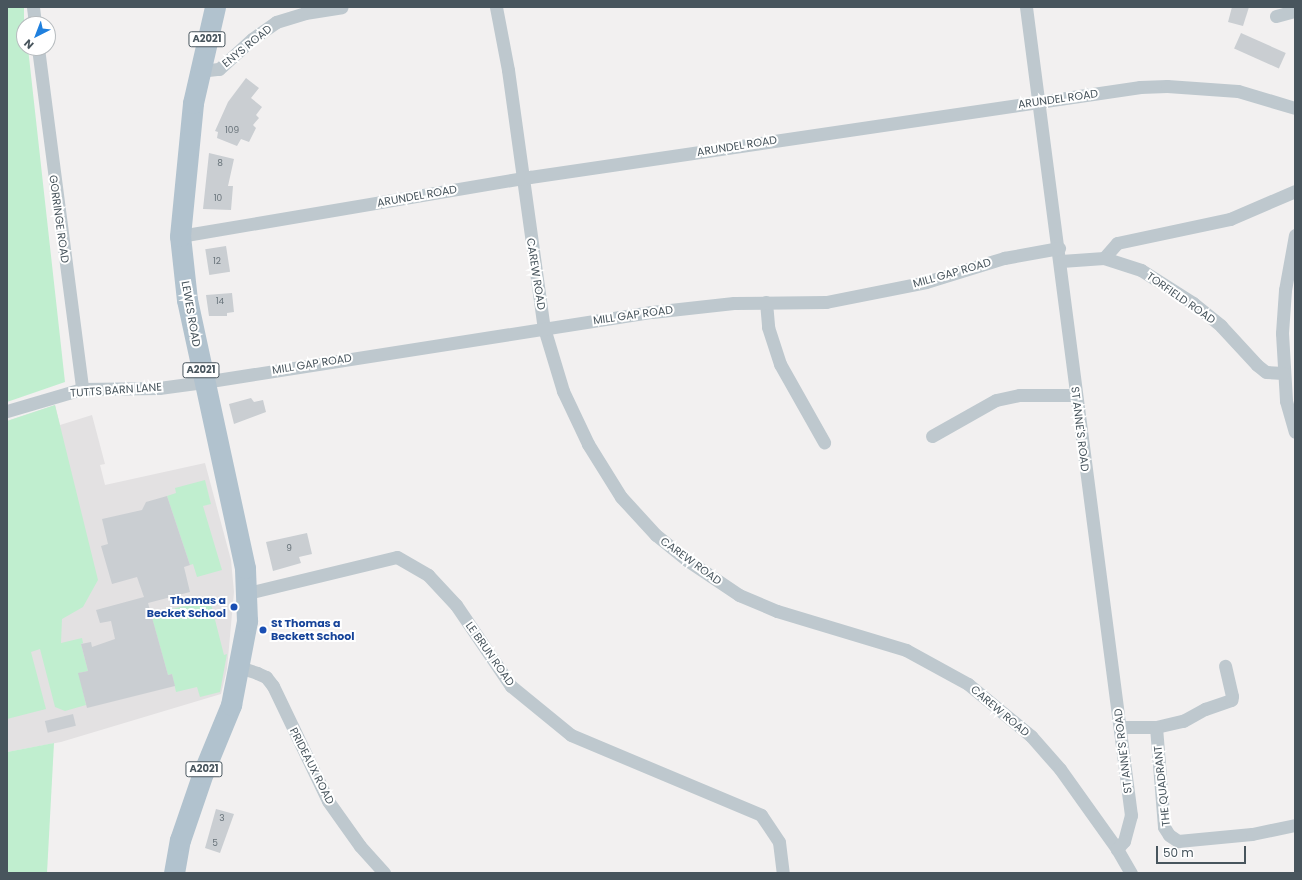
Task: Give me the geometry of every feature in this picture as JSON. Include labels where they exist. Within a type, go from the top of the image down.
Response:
[{"type":"main road","name":"LEWES ROAD","points":[[215,7],[199,71],[193,103],[180,236],[187,300],[245,568],[248,593],[245,633],[239,667]]},
{"type":"main road","name":"A2021","points":[[174,873],[180,840],[203,773],[231,706],[239,667]]},
{"type":"street","name":"ENYS ROAD","points":[[199,71],[219,69],[276,22],[305,13],[342,7]]},
{"type":"street","name":"CAREW ROAD","points":[[496,7],[508,70],[544,328],[563,391],[588,444],[621,497],[656,535],[687,560],[739,595],[777,612],[906,650],[968,684],[1031,736],[1060,769],[1117,849],[1131,873]]},
{"type":"street","name":"ST ANNE'S ROAD","points":[[1026,7],[1060,254],[1076,395],[1121,727],[1131,816],[1129,829],[1117,849]]},
{"type":"street","points":[[1276,16],[1295,11]]},
{"type":"street","name":"GORRINGE ROAD","points":[[39,56],[82,389]]},
{"type":"street","name":"ARUNDEL ROAD","points":[[180,236],[522,179],[1140,87],[1167,86],[1238,91],[1295,108]]},
{"type":"street","points":[[1104,258],[1117,243],[1230,219],[1295,190]]},
{"type":"street","points":[[1295,235],[1285,290],[1282,333],[1283,374],[1286,401],[1295,432]]},
{"type":"street","name":"TORFIELD ROAD","points":[[1060,254],[1104,258],[1141,270],[1165,284],[1221,326],[1257,365],[1266,372],[1283,374]]},
{"type":"street","name":"MILL GAP ROAD","points":[[204,382],[652,312],[734,303],[826,302],[926,282],[1004,258],[1060,254]]},
{"type":"street","points":[[766,302],[768,327],[780,364],[824,442]]},
{"type":"street","name":"TUTTS BARN LANE","points":[[7,411],[82,389],[159,388],[204,382]]},
{"type":"street","points":[[932,436],[996,400],[1019,395],[1076,395]]},
{"type":"street","name":"LE BRUN ROAD","points":[[248,593],[397,557],[428,575],[456,605],[511,686],[572,735],[761,814],[779,842],[783,873]]},
{"type":"street","points":[[1121,727],[1156,727],[1183,721],[1205,709],[1231,700],[1232,696],[1225,666]]},
{"type":"street","name":"PRIDEAUX ROAD","points":[[239,667],[262,675],[273,686],[328,801],[360,846],[384,873]]},
{"type":"street","name":"THE QUADRANT","points":[[1156,727],[1164,827],[1169,835],[1178,841],[1252,834],[1295,825]]},
{"type":"shaded area","points":[[55,405],[60,425],[92,415],[105,464],[100,465],[105,485],[205,463],[231,560],[234,592],[227,669],[221,694],[61,742],[7,752],[7,421]]},
{"type":"green space","points":[[7,7],[24,7],[24,16],[16,16],[16,56],[29,56],[65,382],[7,402]]},
{"type":"green space","points":[[55,405],[98,580],[83,607],[62,619],[61,643],[82,638],[83,643],[81,644],[88,671],[79,673],[86,705],[65,711],[55,707],[40,649],[31,652],[46,709],[7,719],[7,421]]},
{"type":"green space","points":[[205,480],[211,504],[203,506],[222,570],[197,577],[193,564],[190,565],[167,496],[176,493],[175,488]]},
{"type":"green space","points":[[210,600],[224,655],[227,654],[220,692],[200,697],[197,687],[176,692],[172,674],[168,675],[152,618],[156,618],[155,613]]},
{"type":"green space","points":[[54,743],[47,873],[7,873],[7,752]]},
{"type":"building","points":[[1232,7],[1249,7],[1243,26],[1228,22]]},
{"type":"building","points":[[1241,33],[1286,53],[1279,68],[1234,49]]},
{"type":"building","points":[[246,78],[259,88],[251,98],[262,107],[256,115],[259,118],[253,125],[256,128],[249,142],[241,139],[237,146],[217,138],[218,132],[215,131],[228,102]]},
{"type":"building","points":[[209,153],[234,159],[228,186],[233,186],[231,210],[203,209]]},
{"type":"building","points":[[226,246],[230,272],[209,275],[205,249]]},
{"type":"building","points":[[232,293],[234,312],[227,313],[227,316],[209,316],[206,295]]},
{"type":"building","points":[[251,398],[254,402],[263,400],[266,412],[234,424],[229,404]]},
{"type":"building","points":[[167,496],[190,565],[184,567],[190,592],[148,603],[168,675],[172,674],[175,686],[87,708],[78,673],[88,671],[81,644],[91,642],[92,647],[115,639],[111,621],[100,623],[96,610],[144,597],[137,577],[112,584],[101,546],[108,544],[102,519],[142,510],[146,502]]},
{"type":"building","points":[[307,533],[312,554],[299,557],[301,563],[273,571],[266,542]]},
{"type":"building","points":[[73,714],[76,726],[48,733],[45,721]]},
{"type":"building","points":[[216,809],[234,814],[220,853],[205,848]]},
{"type":"place","name":"Thomas a Becket School","points":[[234,607]]},
{"type":"place","name":"St Thomas a Beckett School","points":[[263,630]]}]
